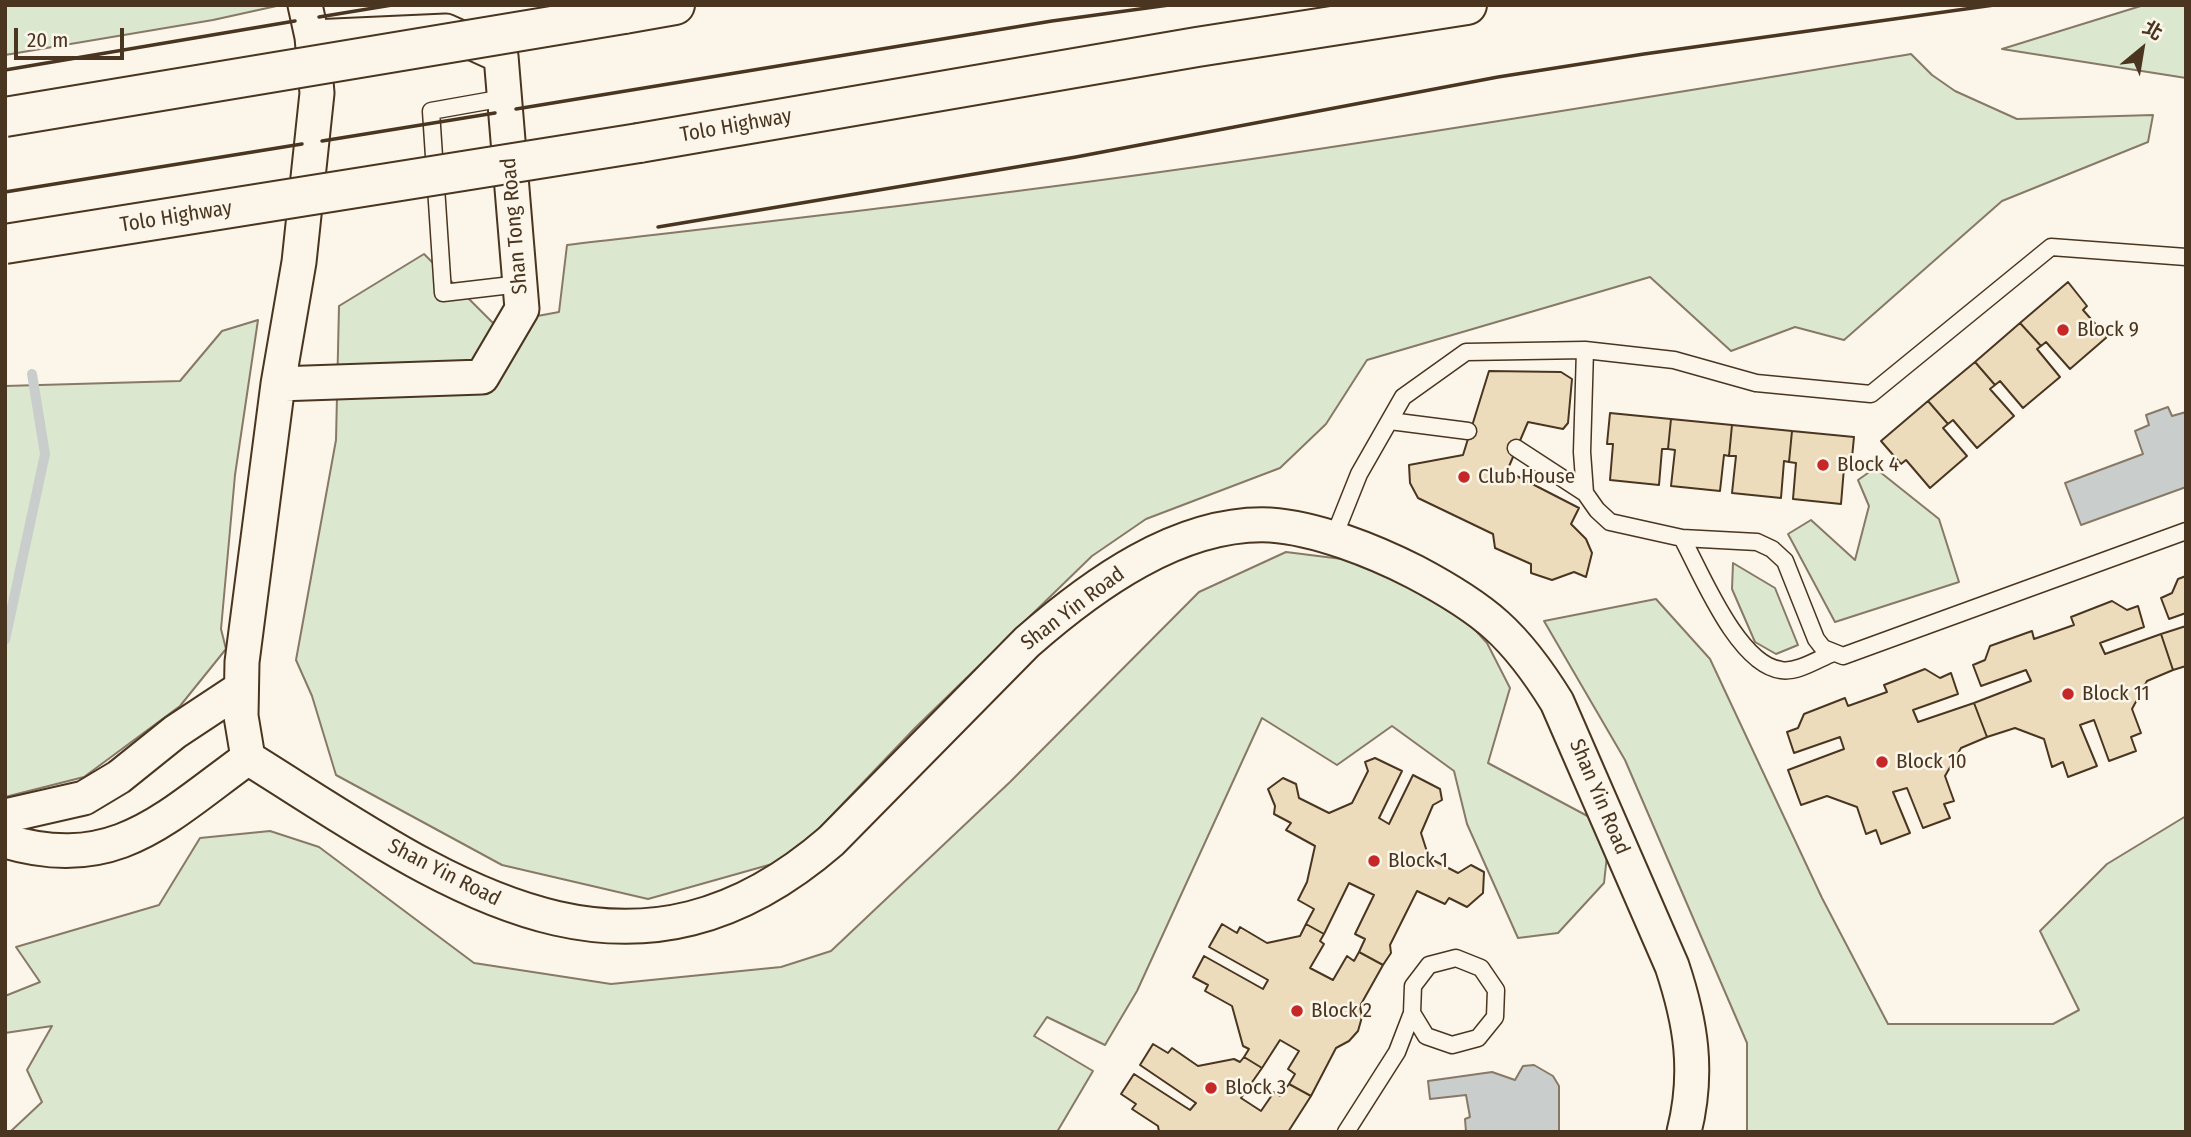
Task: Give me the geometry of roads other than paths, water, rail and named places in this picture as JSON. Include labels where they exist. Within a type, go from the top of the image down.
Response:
[{"type":"highway","points":[[5,117],[675,5]]},
{"type":"highway","name":"Tolo Highway","points":[[5,244],[639,143],[1197,47],[1467,5]]},
{"type":"street","points":[[5,841],[54,852],[83,852],[116,843],[154,826],[248,758],[241,716],[240,689],[278,384],[299,262],[317,93],[312,37],[305,5]]},
{"type":"street","name":"Shan Tong Road","points":[[278,384],[482,377],[522,309],[501,56],[446,31],[312,37]]},
{"type":"street","name":"Shan Yin Road","points":[[248,758],[426,867],[509,905],[584,924],[650,926],[681,921],[750,898],[807,863],[1027,642],[1069,606],[1123,569],[1193,537],[1231,528],[1269,525],[1332,539],[1402,565],[1469,603],[1494,621],[1537,669],[1557,702],[1667,953],[1682,996],[1690,1027],[1693,1056],[1692,1090],[1684,1132]]},
{"type":"street","points":[[5,816],[84,798],[119,777],[196,716],[240,689]]},
{"type":"lane","points":[[504,98],[431,111],[443,293],[520,284]]},
{"type":"lane","points":[[1332,539],[1359,474],[1403,397],[1466,352],[1585,350],[1674,360],[1756,383],[1871,394],[2051,247],[2186,257]]},
{"type":"lane","points":[[1585,350],[1582,452],[1585,493]]},
{"type":"lane","points":[[1390,421],[1468,431]]},
{"type":"lane","points":[[1516,448],[1585,493],[1597,510],[1611,522],[1682,538],[1757,542],[1772,549],[1785,561],[1811,631],[1823,648],[1843,656],[2186,531]]},
{"type":"lane","points":[[1682,538],[1731,631],[1746,650],[1771,667],[1781,670],[1798,667],[1833,653]]},
{"type":"lane","points":[[1346,1132],[1397,1052],[1412,1013],[1413,986],[1429,965],[1456,958],[1481,968],[1496,990],[1495,1017],[1478,1038],[1452,1045],[1439,1041],[1426,1035],[1412,1013]]},
{"type":"waterway","points":[[5,640],[45,454],[32,374]]},
{"type":"place","name":"Block 9","points":[[2063,330]]},
{"type":"place","name":"Block 4","points":[[1823,465]]},
{"type":"place","name":"Club House","points":[[1464,477]]},
{"type":"place","name":"Block 11","points":[[2068,694]]},
{"type":"place","name":"Block 10","points":[[1882,762]]},
{"type":"place","name":"Block 1","points":[[1374,861]]},
{"type":"place","name":"Block 2","points":[[1297,1011]]},
{"type":"place","name":"Block 3","points":[[1211,1088]]}]
